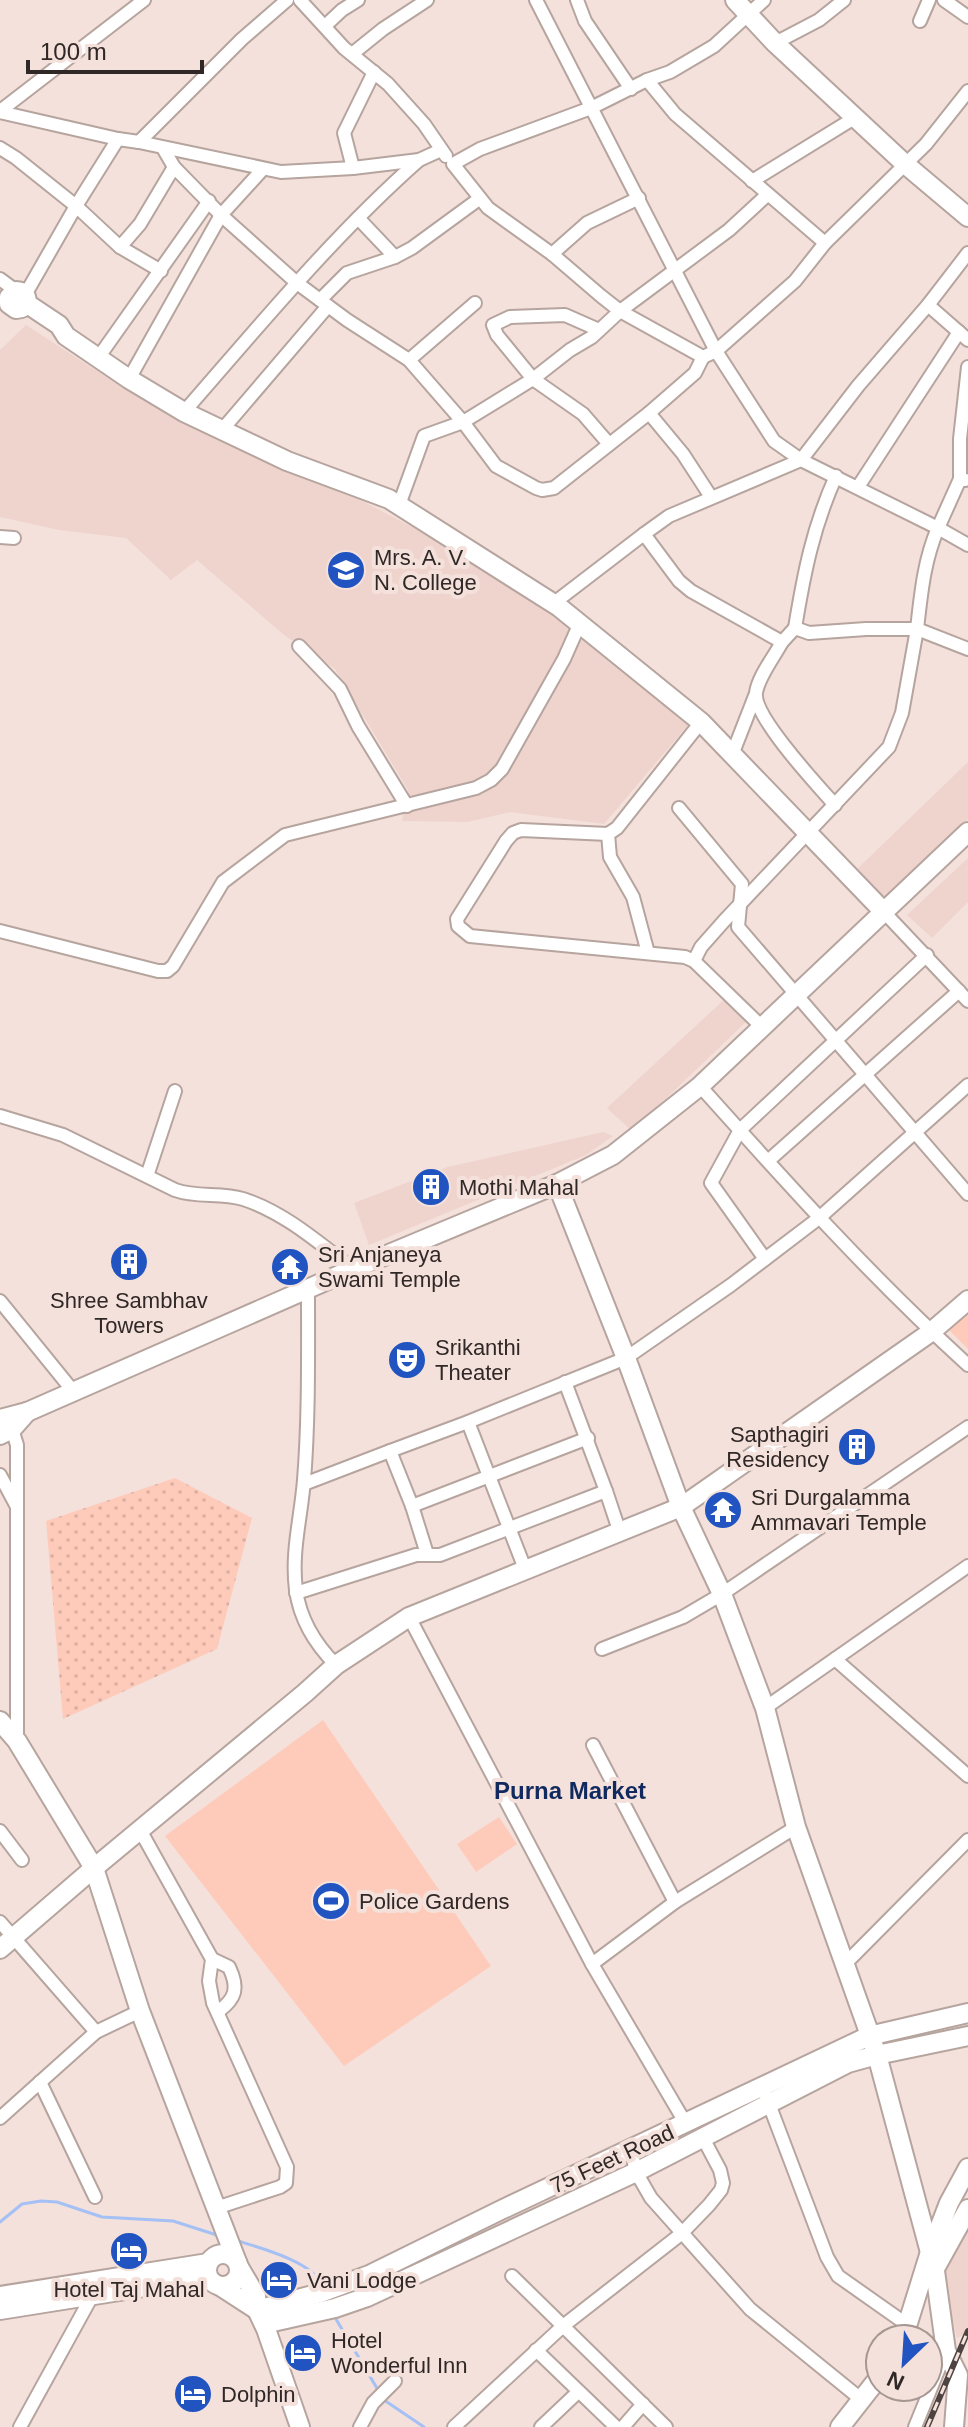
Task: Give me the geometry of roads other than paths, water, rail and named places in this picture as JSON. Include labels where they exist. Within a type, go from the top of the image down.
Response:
[{"type":"street","points":[[0,112],[144,0]]},
{"type":"street","points":[[139,142],[242,39],[287,0]]},
{"type":"street","points":[[300,0],[424,124],[479,199],[620,311],[703,357]]},
{"type":"street","points":[[325,26],[358,0]]},
{"type":"street","points":[[352,54],[427,0]]},
{"type":"street","points":[[536,0],[716,351],[774,441],[801,460],[968,545]]},
{"type":"street","points":[[577,0],[585,21],[631,89]]},
{"type":"street","points":[[453,164],[480,149],[591,108],[670,72],[699,56],[742,6],[764,0]]},
{"type":"street","points":[[775,43],[819,20],[844,0]]},
{"type":"street","points":[[920,21],[929,0]]},
{"type":"street","points":[[944,0],[968,17]]},
{"type":"street","points":[[742,6],[775,43],[905,164],[968,217]]},
{"type":"street","points":[[353,168],[344,133],[374,72]]},
{"type":"street","points":[[647,80],[675,114],[825,243]]},
{"type":"street","points":[[163,148],[174,167],[221,215],[297,283],[409,360],[463,422],[496,466],[542,490],[554,488],[649,413],[695,373],[703,357],[716,351],[795,281],[825,243],[926,144],[967,94]]},
{"type":"street","points":[[0,112],[281,172],[419,160],[441,150]]},
{"type":"street","points":[[752,181],[856,117]]},
{"type":"street","points":[[13,301],[118,139]]},
{"type":"street","points":[[0,148],[76,206],[120,247],[161,271]]},
{"type":"street","points":[[184,412],[297,283],[358,218],[419,160]]},
{"type":"street","points":[[120,247],[140,224],[174,167]]},
{"type":"street","points":[[129,379],[221,215],[262,170]]},
{"type":"street","points":[[399,505],[424,436],[463,422],[533,379],[729,230],[767,195]]},
{"type":"street","points":[[552,254],[587,223],[639,198]]},
{"type":"street","points":[[222,430],[347,273],[395,257],[479,199]]},
{"type":"street","points":[[98,358],[209,201]]},
{"type":"street","points":[[358,218],[395,257]]},
{"type":"street","points":[[554,603],[669,516],[801,460],[968,253]]},
{"type":"street","points":[[0,279],[13,301],[59,325],[66,336],[184,412],[287,461],[399,505],[554,603],[701,722],[963,996],[864,1075],[768,1161]]},
{"type":"street","points":[[409,360],[475,303]]},
{"type":"street","points":[[858,487],[964,336],[928,305]]},
{"type":"street","points":[[599,330],[565,315],[510,317],[493,325],[497,335],[533,379],[583,414],[609,444]]},
{"type":"street","points":[[694,961],[701,947],[895,737],[917,629],[926,563],[938,528],[964,480],[960,439],[968,367]]},
{"type":"street","points":[[649,413],[683,454],[711,497]]},
{"type":"street","points":[[732,755],[755,696],[782,642],[795,628],[807,558],[836,476]]},
{"type":"street","points":[[644,534],[679,581],[691,591],[782,642]]},
{"type":"street","points":[[0,537],[14,538]]},
{"type":"street","points":[[0,931],[167,971],[173,966],[223,882],[285,835],[476,788],[491,780],[502,769],[564,659],[580,623]]},
{"type":"street","points":[[795,628],[809,633],[917,629],[968,649]]},
{"type":"street","points":[[299,646],[340,689],[358,726],[407,806]]},
{"type":"street","points":[[755,696],[757,705],[796,762],[835,805]]},
{"type":"street","points":[[701,722],[617,828],[608,834],[521,830],[513,833],[457,919],[458,926],[470,936],[685,957],[694,961],[762,1027]]},
{"type":"street","points":[[679,808],[742,884],[738,927],[968,1194]]},
{"type":"street","points":[[17,1741],[17,1445],[4,1425],[73,1391],[557,1184],[624,1148],[700,1086],[968,832]]},
{"type":"street","points":[[608,834],[610,857],[633,897],[648,953]]},
{"type":"street","points":[[765,1259],[711,1183],[740,1130],[927,955]]},
{"type":"street","points":[[304,1484],[626,1358],[819,1218],[968,1085]]},
{"type":"street","points":[[700,1086],[819,1218],[931,1332],[968,1365]]},
{"type":"street","points":[[147,1176],[175,1091]]},
{"type":"street","points":[[0,1116],[63,1135],[187,1194],[243,1199],[299,1228],[353,1269]]},
{"type":"street","points":[[557,1184],[681,1507],[722,1594],[765,1708],[796,1827],[877,2055],[935,2271],[946,2351],[958,2375],[954,2427]]},
{"type":"street","points":[[308,1289],[309,1390],[304,1484],[294,1551],[296,1593],[309,1630],[321,1650],[336,1665]]},
{"type":"street","points":[[7,1943],[336,1665],[409,1617],[681,1507],[931,1332],[968,1300]]},
{"type":"street","points":[[0,1301],[73,1391]]},
{"type":"street","points":[[565,1382],[588,1438],[620,1533]]},
{"type":"street","points":[[468,1422],[525,1569]]},
{"type":"street","points":[[602,1649],[683,1617],[722,1594],[968,1427]]},
{"type":"street","points":[[412,1506],[588,1438]]},
{"type":"street","points":[[390,1451],[427,1554]]},
{"type":"street","points":[[0,1475],[18,1508]]},
{"type":"street","points":[[296,1593],[416,1555],[440,1555],[606,1491]]},
{"type":"street","points":[[765,1708],[968,1566]]},
{"type":"street","points":[[409,1617],[592,1964],[686,2124]]},
{"type":"street","points":[[835,1659],[968,1776]]},
{"type":"street","points":[[0,1721],[17,1741],[94,1868],[140,2011],[238,2265],[256,2296],[260,2317],[300,2427]]},
{"type":"street","points":[[593,1745],[675,1902]]},
{"type":"street","points":[[592,1964],[675,1902],[796,1827]]},
{"type":"street","points":[[140,1830],[212,1959],[229,1967],[237,1989],[232,2001],[219,2011]]},
{"type":"street","points":[[0,1831],[22,1860]]},
{"type":"street","points":[[845,1964],[968,1840]]},
{"type":"street","points":[[0,1922],[7,1943],[96,2032]]},
{"type":"street","points":[[212,1959],[209,1981],[213,2003],[288,2175],[286,2183],[280,2187],[216,2208]]},
{"type":"street","points":[[0,2118],[96,2032],[140,2011]]},
{"type":"street","name":"75 Feet Road","points":[[260,2317],[327,2300],[367,2297],[703,2138],[766,2095],[869,2036],[968,2013]]},
{"type":"street","name":"75 Feet Road","points":[[327,2300],[369,2275],[686,2124],[848,2063],[968,2036]]},
{"type":"street","points":[[40,2082],[95,2197]]},
{"type":"street","points":[[766,2095],[827,2257],[838,2276],[895,2323]]},
{"type":"street","points":[[454,2427],[563,2326],[681,2234],[709,2205],[723,2183],[720,2170],[703,2138]]},
{"type":"street","points":[[631,2149],[636,2172],[651,2198],[750,2309],[862,2400]]},
{"type":"street","points":[[909,2323],[930,2252],[949,2203],[968,2168]]},
{"type":"street","points":[[212,2271],[216,2247],[216,2208]]},
{"type":"street","points":[[921,2284],[935,2271],[968,2209]]},
{"type":"street","points":[[0,2310],[92,2296],[212,2271],[226,2254],[238,2265]]},
{"type":"street","points":[[0,2296],[212,2271],[234,2282],[238,2265]]},
{"type":"street","points":[[212,2271],[260,2317]]},
{"type":"street","points":[[512,2276],[666,2427]]},
{"type":"street","points":[[20,2427],[92,2296]]},
{"type":"street","points":[[536,2350],[616,2427]]},
{"type":"street","points":[[915,2427],[946,2351]]},
{"type":"street","points":[[360,2427],[380,2395],[395,2381]]},
{"type":"street","points":[[541,2427],[578,2392]]},
{"type":"street","points":[[840,2427],[864,2397]]},
{"type":"street","points":[[623,2427],[643,2404]]},
{"type":"waterway","points":[[0,2222],[22,2204],[57,2202],[102,2217],[173,2221],[220,2236]]},
{"type":"waterway","points":[[235,2240],[297,2262],[308,2269],[321,2285]]},
{"type":"waterway","points":[[333,2314],[378,2390]]},
{"type":"waterway","points":[[384,2400],[424,2427]]},
{"type":"railway","points":[[927,2427],[968,2331]]},
{"type":"place","name":"Mrs. A. V. N. College","points":[[346,570]]},
{"type":"place","name":"Mothi Mahal","points":[[431,1187]]},
{"type":"place","name":"Shree Sambhav Towers","points":[[129,1262]]},
{"type":"place","name":"Sri Anjaneya Swami Temple","points":[[290,1267]]},
{"type":"place","name":"Srikanthi Theater","points":[[407,1360]]},
{"type":"place","name":"Sapthagiri Residency","points":[[857,1447]]},
{"type":"place","name":"Sri Durgalamma Ammavari Temple","points":[[723,1510]]},
{"type":"place","name":"Police Gardens","points":[[331,1901]]},
{"type":"place","name":"Hotel Taj Mahal","points":[[129,2251]]},
{"type":"place","name":"Vani Lodge","points":[[279,2280]]},
{"type":"place","name":"Hotel Wonderful Inn","points":[[303,2353]]},
{"type":"place","name":"Dolphin","points":[[193,2394]]},
{"type":"district","name":"Purna Market","points":[[570,1790]]}]
